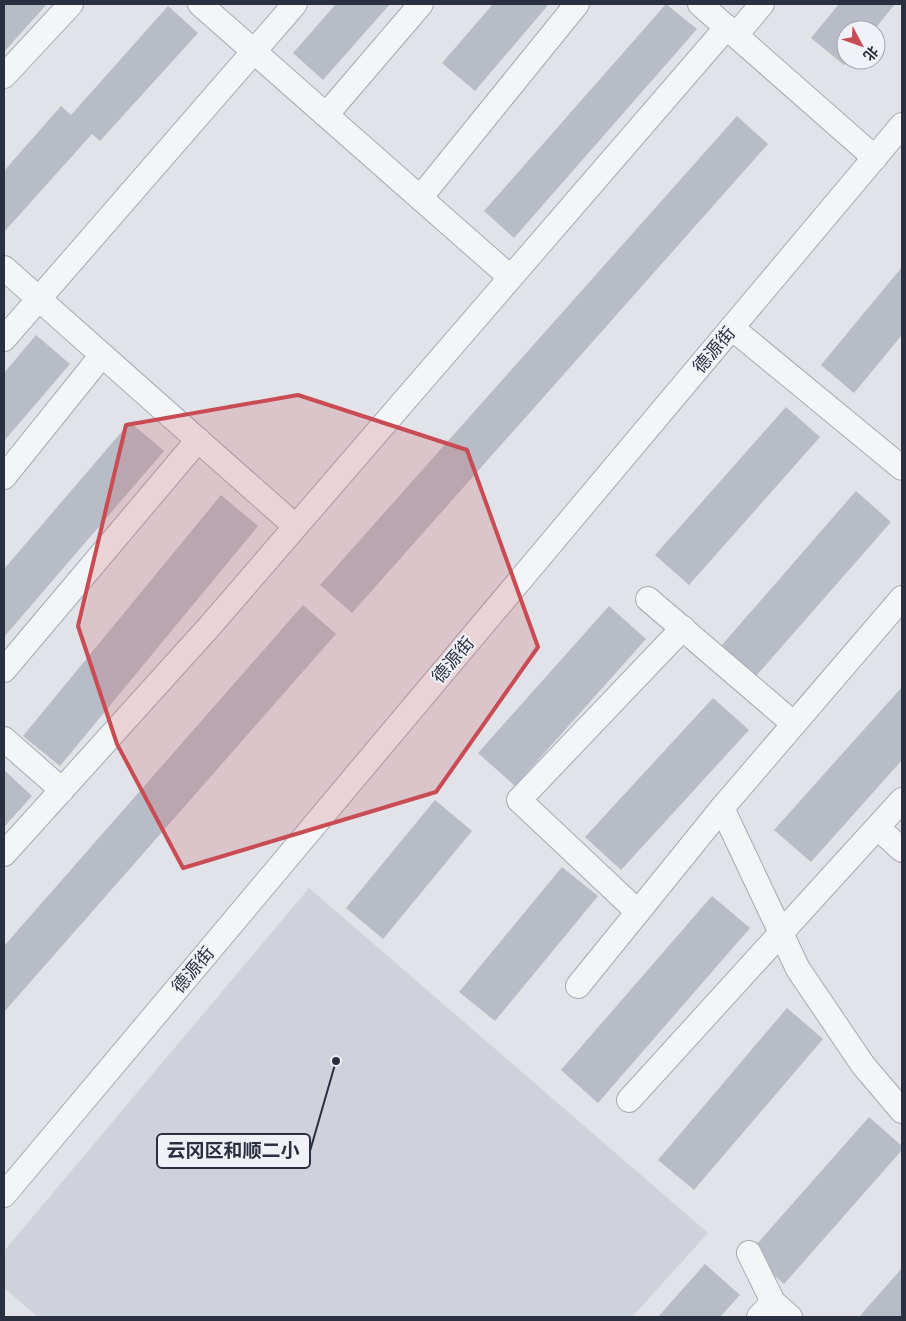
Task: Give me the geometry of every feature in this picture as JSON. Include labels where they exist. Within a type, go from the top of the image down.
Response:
[{"type":"street","points":[[4,76],[71,4]]},
{"type":"street","points":[[200,4],[510,278]]},
{"type":"street","points":[[4,339],[295,4]]},
{"type":"street","points":[[326,115],[421,4]]},
{"type":"street","points":[[420,198],[577,4]]},
{"type":"street","points":[[700,4],[875,158]]},
{"type":"street","points":[[4,854],[209,627],[510,278],[731,31],[762,4]]},
{"type":"street","name":"德源街","points":[[5,1190],[902,125]]},
{"type":"street","points":[[4,268],[295,526]]},
{"type":"street","points":[[732,328],[902,468]]},
{"type":"street","points":[[4,477],[102,355]]},
{"type":"street","points":[[4,670],[198,440]]},
{"type":"street","points":[[578,986],[722,808],[902,598]]},
{"type":"street","points":[[648,599],[794,724]]},
{"type":"street","points":[[638,912],[519,800],[683,628]]},
{"type":"street","points":[[4,739],[62,790]]},
{"type":"street","points":[[629,1100],[780,931],[789,926],[902,800]]},
{"type":"street","points":[[722,808],[798,969],[863,1065],[902,1111]]},
{"type":"street","points":[[878,828],[902,850]]},
{"type":"street","points":[[749,1253],[766,1310],[790,1317]]},
{"type":"highlighted area","points":[[298,395],[467,450],[538,647],[436,792],[183,868],[117,744],[78,626],[126,425]]},
{"type":"shaded area","points":[[309,888],[708,1233],[632,1317],[38,1317],[4,1288],[4,1251]]},
{"type":"building","points":[[4,4],[47,4],[4,52]]},
{"type":"building","points":[[336,4],[390,4],[323,80],[293,53]]},
{"type":"building","points":[[493,4],[549,4],[475,91],[442,63]]},
{"type":"building","points":[[666,4],[697,29],[514,238],[484,211]]},
{"type":"building","points":[[839,4],[895,4],[882,20],[836,20],[836,58],[811,38]]},
{"type":"building","points":[[168,6],[198,33],[100,141],[92,134],[4,232],[4,171],[61,106],[71,115]]},
{"type":"building","points":[[737,116],[768,144],[352,613],[320,585]]},
{"type":"building","points":[[902,267],[902,335],[854,393],[821,365]]},
{"type":"building","points":[[36,335],[70,364],[4,441],[4,373]]},
{"type":"building","points":[[786,407],[820,437],[689,585],[655,555]]},
{"type":"building","points":[[130,422],[164,451],[4,637],[4,569]]},
{"type":"building","points":[[856,491],[891,522],[756,676],[721,646]]},
{"type":"building","points":[[221,495],[258,526],[60,766],[23,736]]},
{"type":"building","points":[[303,605],[336,634],[4,1012],[4,946]]},
{"type":"building","points":[[609,606],[646,639],[515,786],[478,753]]},
{"type":"building","points":[[902,687],[902,760],[811,862],[774,830]]},
{"type":"building","points":[[713,698],[749,730],[621,870],[585,837]]},
{"type":"building","points":[[4,770],[32,796],[4,827]]},
{"type":"building","points":[[435,800],[472,831],[383,939],[346,908]]},
{"type":"building","points":[[562,867],[598,896],[495,1021],[459,992]]},
{"type":"building","points":[[712,896],[750,928],[598,1103],[561,1070]]},
{"type":"building","points":[[787,1008],[823,1039],[694,1190],[658,1160]]},
{"type":"building","points":[[869,1117],[902,1146],[902,1150],[784,1284],[749,1253]]},
{"type":"building","points":[[705,1264],[740,1295],[720,1317],[658,1317]]},
{"type":"building","points":[[902,1268],[902,1317],[859,1317]]},
{"type":"place","name":"云冈区和顺二小","points":[[336,1061]]}]
